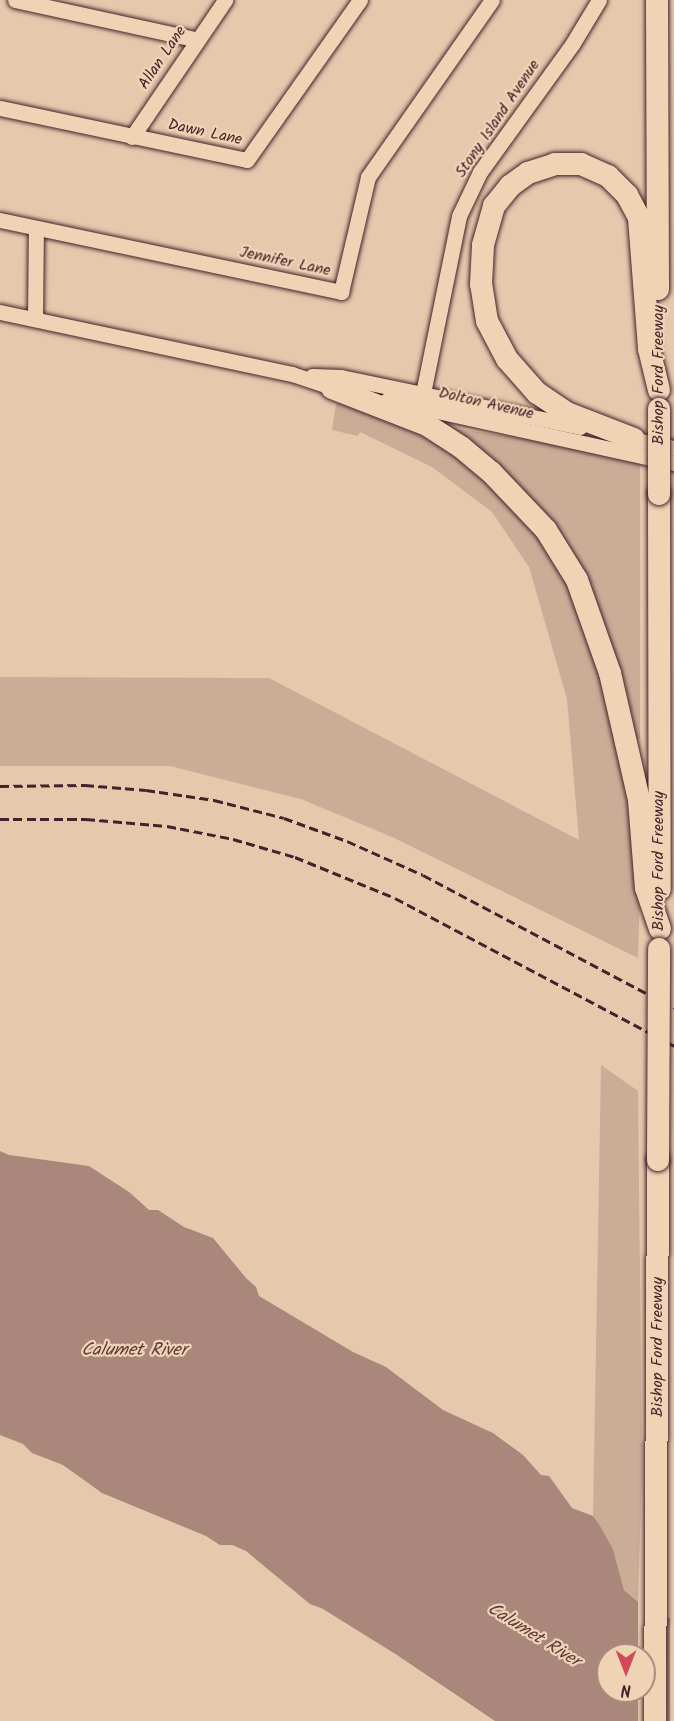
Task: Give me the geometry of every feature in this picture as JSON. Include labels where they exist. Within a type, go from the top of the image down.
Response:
[{"type":"highway","name":"Bishop Ford Freeway","points":[[655,1721],[659,939],[657,0]]},
{"type":"highway","points":[[634,439],[567,413],[537,393],[507,359],[487,321],[482,284],[483,245],[494,206],[510,186],[528,173],[555,164],[581,164],[608,176],[627,195],[639,218],[649,349],[659,400]]},
{"type":"highway","points":[[332,388],[427,425],[462,447],[491,472],[546,530],[577,580],[610,673],[639,800],[646,888],[659,939]]},
{"type":"street","points":[[15,0],[198,40]]},
{"type":"street","name":"Allan Lane","points":[[132,137],[225,0]]},
{"type":"street","name":"Dawn Lane","points":[[0,108],[246,160],[360,0]]},
{"type":"street","name":"Jennifer Lane","points":[[0,220],[341,292],[368,177],[492,0]]},
{"type":"street","name":"Stony Island Avenue","points":[[422,401],[459,216],[480,172],[573,43],[599,0]]},
{"type":"street","points":[[35,319],[36,229]]},
{"type":"street","name":"Dolton Avenue","points":[[0,312],[292,374],[332,388],[422,401],[674,448]]},
{"type":"street","name":"Dolton Avenue","points":[[292,374],[341,377],[422,401],[674,464]]},
{"type":"shaded area","points":[[341,399],[418,430],[477,469],[535,530],[572,591],[587,628],[625,767],[640,891],[638,958],[392,837],[301,799],[170,766],[0,766],[0,677],[269,678],[579,840],[567,699],[529,567],[492,512],[432,467],[360,432],[358,436],[332,430],[336,404]]},
{"type":"shaded area","points":[[452,428],[548,442],[640,463],[640,739],[636,739],[596,605],[451,431]]},
{"type":"shaded area","points":[[601,1065],[638,1091],[642,1469],[638,1602],[624,1590],[613,1549],[593,1516]]},
{"type":"water","name":"Calumet River","points":[[0,1151],[9,1155],[89,1166],[129,1192],[149,1210],[158,1210],[184,1227],[213,1238],[256,1287],[259,1296],[353,1352],[386,1367],[443,1410],[493,1433],[523,1455],[541,1475],[549,1476],[572,1508],[593,1516],[600,1526],[613,1549],[624,1590],[638,1602],[638,1610],[663,1618],[674,1618],[674,1721],[495,1721],[397,1655],[323,1609],[310,1604],[246,1551],[232,1545],[220,1545],[206,1536],[102,1493],[63,1465],[32,1453],[23,1444],[0,1435]]},
{"type":"pier","points":[[638,1599],[641,1601],[641,1609],[666,1615],[667,1721],[638,1721],[638,1703],[656,1703],[656,1643],[638,1643]]},
{"type":"pier","points":[[670,1615],[674,1615],[674,1721],[670,1721]]},
{"type":"railway","points":[[0,786],[85,785],[146,790],[214,800],[284,818],[347,841],[423,875],[674,1008]]},
{"type":"railway","points":[[0,819],[86,819],[167,826],[233,839],[295,857],[395,898],[674,1046]]}]
